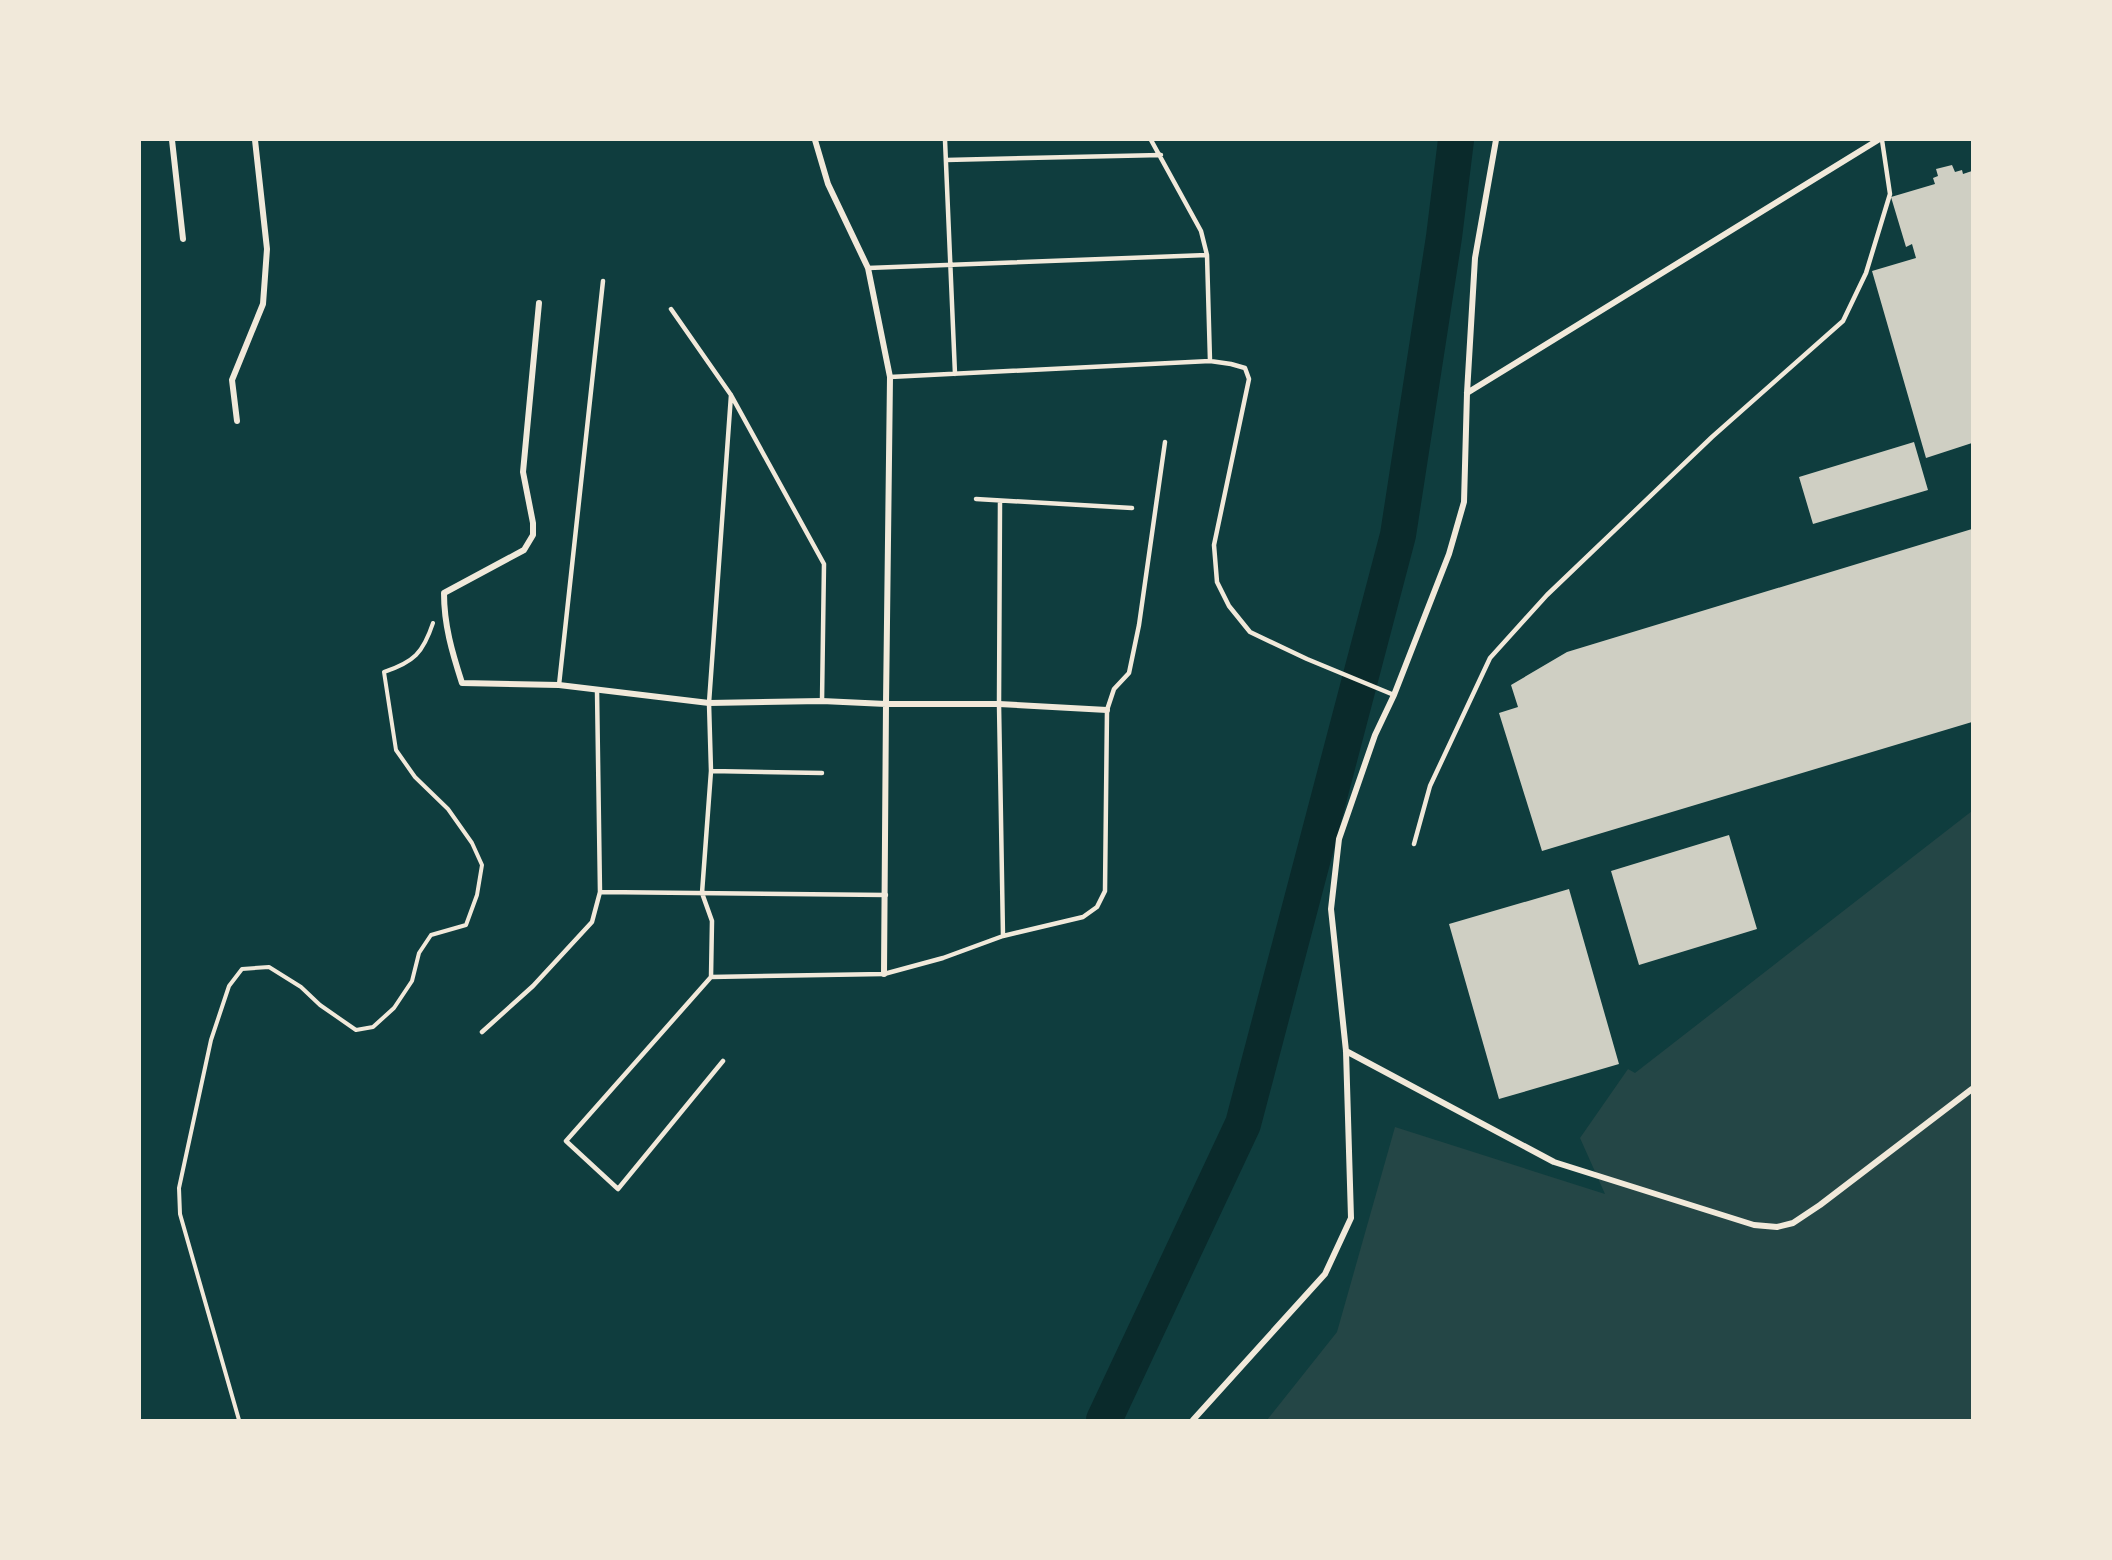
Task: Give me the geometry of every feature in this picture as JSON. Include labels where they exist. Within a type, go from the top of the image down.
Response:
[{"type":"street","points":[[172,140],[183,239]]},
{"type":"street","points":[[237,421],[232,380],[263,304],[267,249],[255,140]]},
{"type":"street","points":[[815,140],[828,184],[868,268],[890,377],[884,974]]},
{"type":"street","points":[[1193,1420],[1325,1274],[1351,1218],[1346,1051],[1332,909],[1338,839],[1375,735],[1394,694],[1449,554],[1464,502],[1467,393],[1475,258],[1496,140]]},
{"type":"street","points":[[1467,393],[1880,140]]},
{"type":"street","points":[[538,303],[523,472],[533,523],[533,535],[524,550],[444,593],[444,615],[449,645],[462,683],[559,685],[709,703],[822,701],[886,704],[999,704],[1107,710]]},
{"type":"street","points":[[1346,1051],[1554,1162],[1754,1225],[1777,1227],[1793,1223],[1820,1205],[1972,1089]]},
{"type":"lane","points":[[945,140],[955,374]]},
{"type":"lane","points":[[1151,140],[1202,231],[1207,255],[1210,361]]},
{"type":"lane","points":[[1414,844],[1430,786],[1490,658],[1547,595],[1704,445],[1843,321],[1866,273],[1890,194],[1880,140]]},
{"type":"lane","points":[[946,160],[1161,155]]},
{"type":"lane","points":[[868,268],[1207,255]]},
{"type":"lane","points":[[559,685],[603,281]]},
{"type":"lane","points":[[671,309],[731,395],[824,564],[822,701]]},
{"type":"lane","points":[[890,377],[1210,361],[1245,368],[1249,379],[1214,545],[1217,582],[1229,606],[1250,632],[1307,659],[1394,694]]},
{"type":"lane","points":[[723,1061],[618,1189],[566,1141],[711,977],[712,921],[702,893],[711,771],[709,703],[731,395]]},
{"type":"lane","points":[[711,977],[884,974],[944,958],[1003,936],[1083,917],[1096,907],[1105,891],[1107,710],[1114,689],[1130,673],[1165,442]]},
{"type":"lane","points":[[976,499],[1132,508]]},
{"type":"lane","points":[[1000,501],[999,704],[1003,936]]},
{"type":"lane","points":[[482,1032],[533,986],[592,922],[600,892],[597,690]]},
{"type":"lane","points":[[711,771],[822,773]]},
{"type":"lane","points":[[600,892],[886,895]]},
{"type":"path","points":[[239,1420],[180,1214],[179,1188],[211,1040],[229,986],[242,969],[268,967],[301,987],[320,1005],[356,1030],[372,1027],[394,1008],[412,981],[418,953],[431,935],[466,925],[477,895],[482,864],[472,843],[448,809],[415,777],[396,750],[384,672],[406,664],[426,644],[444,593]]},
{"type":"shaded area","points":[[1972,811],[1972,1420],[1267,1420],[1337,1332],[1395,1127],[1605,1194],[1580,1138],[1628,1069],[1635,1073]]},
{"type":"building","points":[[1952,165],[1955,172],[1962,170],[1963,174],[1972,171],[1972,443],[1926,458],[1872,271],[1916,258],[1912,244],[1906,247],[1891,197],[1935,184],[1933,178],[1938,176],[1936,169]]},
{"type":"building","points":[[1914,442],[1928,490],[1813,524],[1799,477]]},
{"type":"building","points":[[1972,529],[1972,722],[1542,851],[1499,713],[1518,707],[1511,685],[1567,652]]},
{"type":"building","points":[[1729,835],[1757,929],[1639,965],[1611,871]]},
{"type":"building","points":[[1569,889],[1619,1064],[1499,1099],[1449,924]]},
{"type":"waterway","points":[[1104,1420],[1243,1124],[1398,535],[1444,237],[1456,140]]}]
